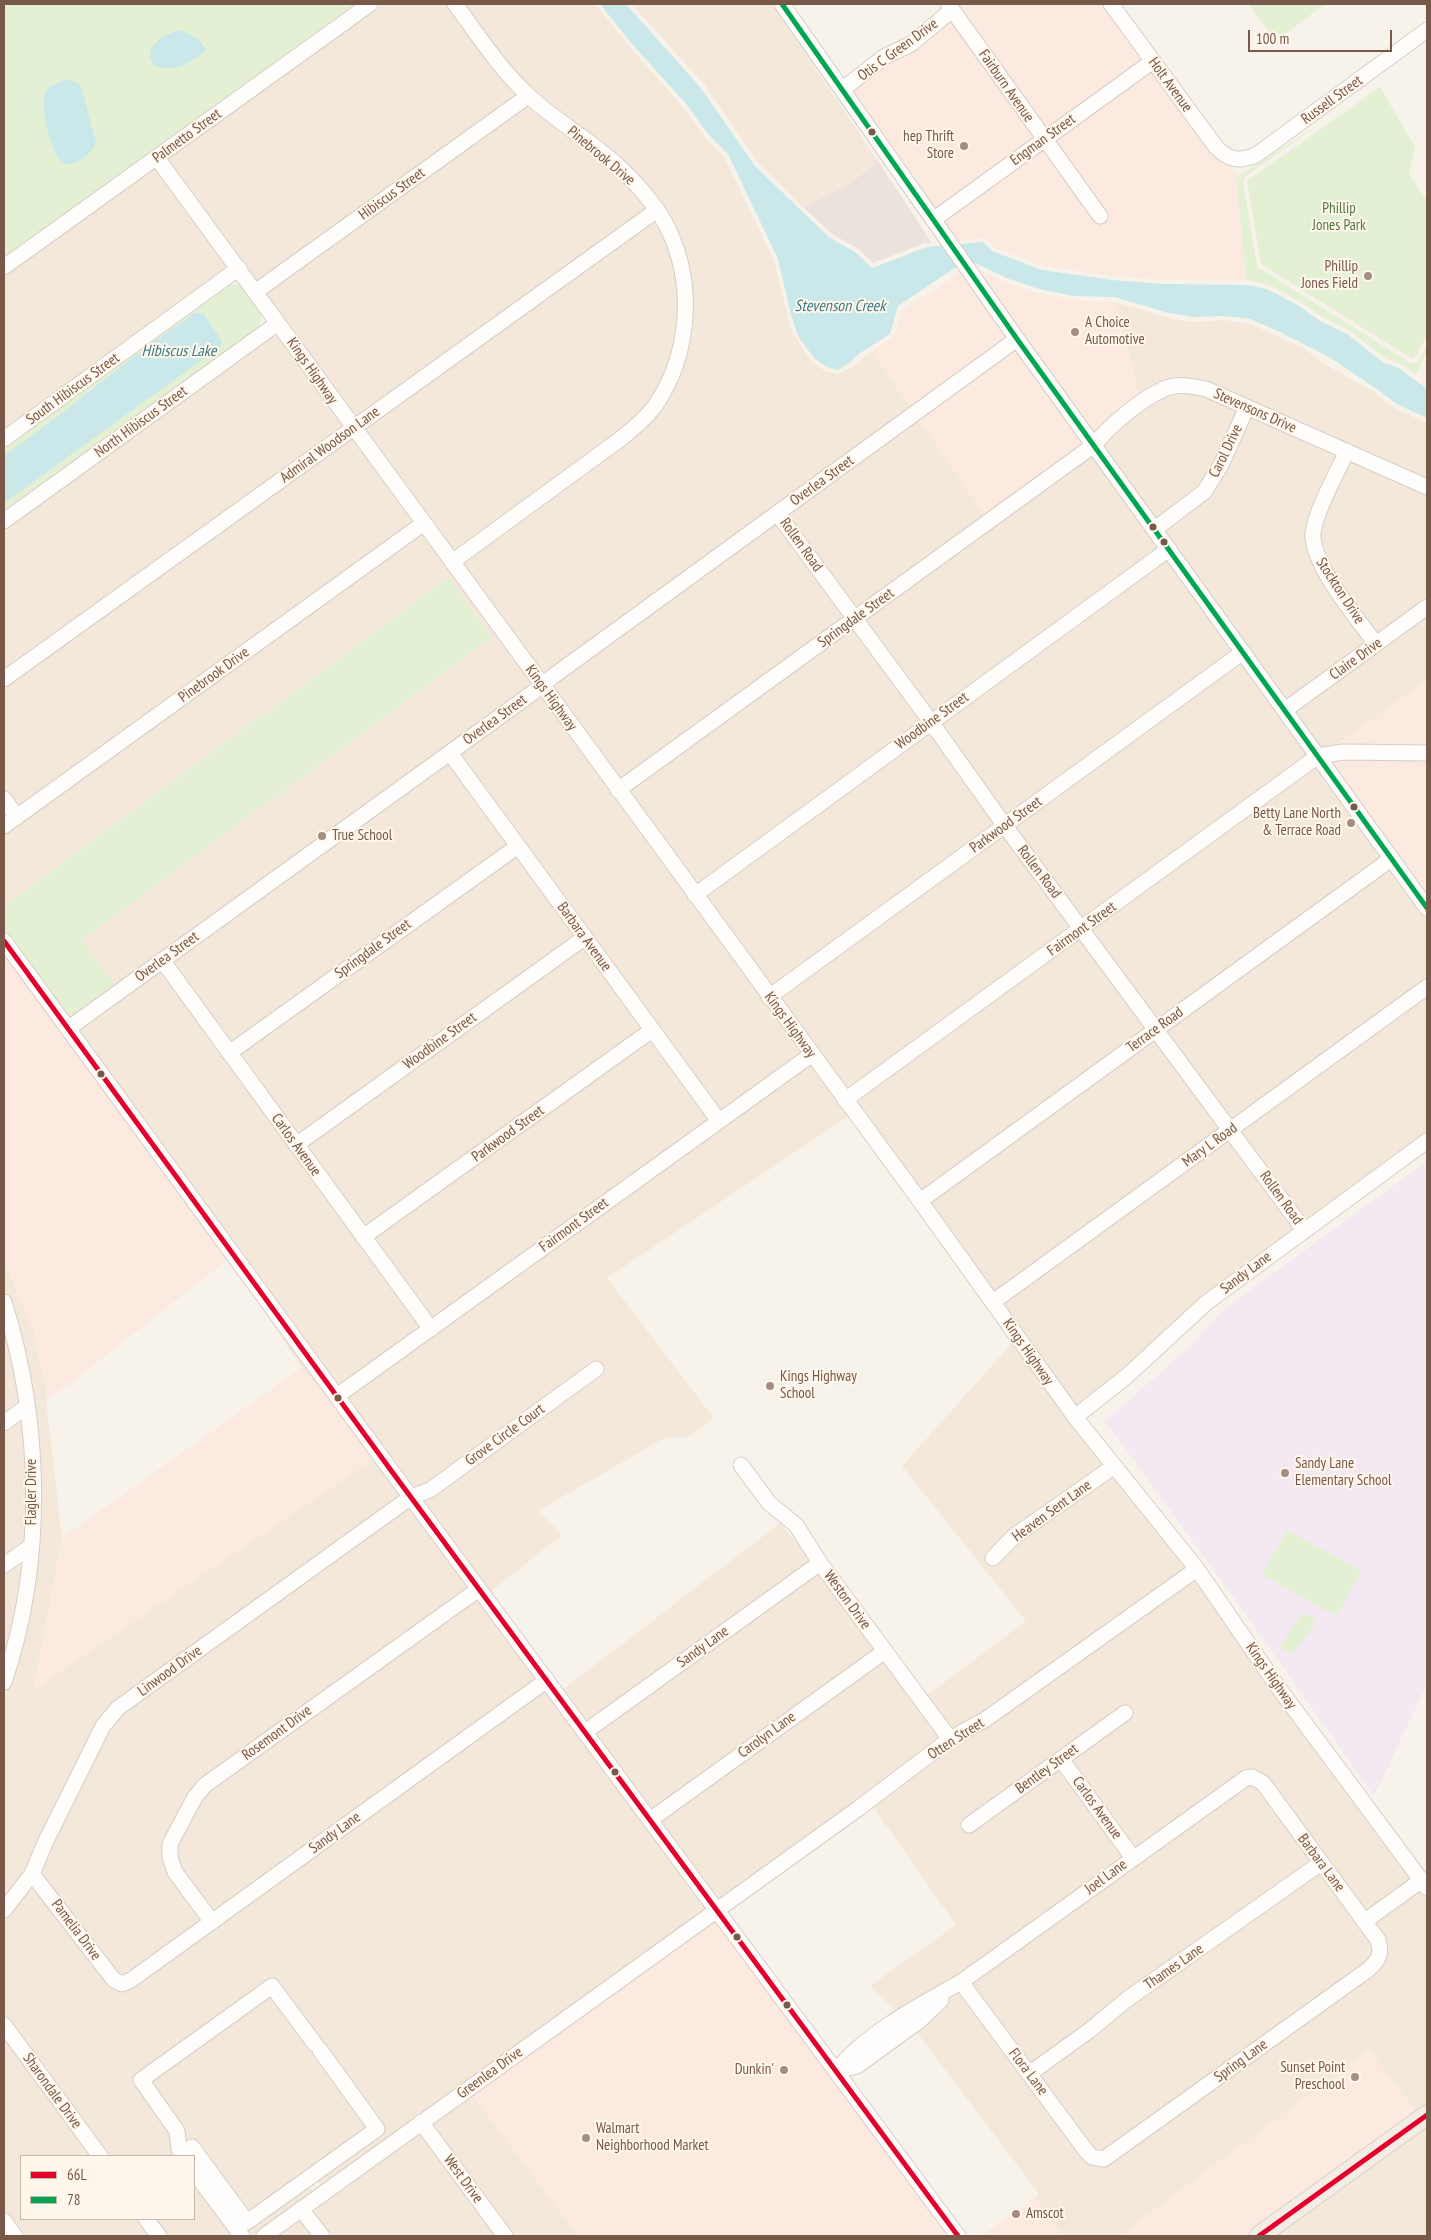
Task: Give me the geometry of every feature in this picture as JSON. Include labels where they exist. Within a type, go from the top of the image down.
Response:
[{"type":"main road","points":[[1259,2236],[1427,2115]]},
{"type":"street","name":"Palmetto Street","points":[[4,267],[370,4]]},
{"type":"street","name":"Pinebrook Drive","points":[[452,562],[619,440],[639,423],[658,400],[676,364],[683,337],[685,314],[681,263],[670,232],[657,210],[617,165],[528,96],[493,57],[455,4]]},
{"type":"street","points":[[782,4],[1017,339],[1427,908]]},
{"type":"street","name":"Holt Avenue","points":[[1111,4],[1216,147],[1224,155],[1234,160]]},
{"type":"street","name":"Otis C Green Drive","points":[[843,89],[884,57],[911,44],[950,7]]},
{"type":"street","name":"Fairburn Avenue","points":[[950,7],[1100,216]]},
{"type":"street","name":"Russell Street","points":[[1234,160],[1245,160],[1256,155],[1427,30]]},
{"type":"street","name":"Engman Street","points":[[933,220],[1153,61]]},
{"type":"street","name":"Hibiscus Street","points":[[255,292],[528,96]]},
{"type":"street","name":"Kings Highway","points":[[157,158],[541,686],[920,1201],[1075,1417],[1197,1570],[1278,1687],[1424,1884]]},
{"type":"street","name":"Admiral Woodson Lane","points":[[4,679],[657,210]]},
{"type":"street","name":"South Hibiscus Street","points":[[4,439],[238,268]]},
{"type":"street","name":"North Hibiscus Street","points":[[4,521],[278,323]]},
{"type":"street","name":"Overlea Street","points":[[68,1028],[450,753],[1017,339]]},
{"type":"street","name":"Stevensons Drive","points":[[1094,445],[1107,429],[1164,388],[1186,385],[1206,389],[1427,487]]},
{"type":"street","name":"Carol Drive","points":[[1155,529],[1204,492],[1221,465],[1247,407]]},
{"type":"street","name":"Springdale Street","points":[[618,790],[1094,445]]},
{"type":"street","name":"Stockton Drive","points":[[1347,451],[1317,517],[1313,544],[1326,572],[1376,644]]},
{"type":"street","name":"Rollen Road","points":[[777,513],[1005,826],[1304,1230]]},
{"type":"street","name":"Pinebrook Drive","points":[[4,826],[424,523]]},
{"type":"street","name":"Woodbine Street","points":[[695,895],[1170,549]]},
{"type":"street","name":"Claire Drive","points":[[1285,710],[1427,607]]},
{"type":"street","name":"Parkwood Street","points":[[769,997],[1243,652]]},
{"type":"street","points":[[1318,756],[1343,752],[1427,753]]},
{"type":"street","name":"Barbara Avenue","points":[[450,753],[719,1121]]},
{"type":"street","name":"Fairmont Street","points":[[845,1100],[1318,756]]},
{"type":"street","points":[[4,799],[16,816]]},
{"type":"street","name":"Springdale Street","points":[[229,1053],[518,846]]},
{"type":"street","name":"Terrace Road","points":[[920,1201],[1391,859]]},
{"type":"street","name":"Woodbine Street","points":[[296,1145],[584,938]]},
{"type":"street","points":[[4,941],[479,1589],[958,2236]]},
{"type":"street","name":"Carlos Avenue","points":[[162,960],[431,1329]]},
{"type":"street","name":"Mary L Road","points":[[993,1302],[1427,987]]},
{"type":"street","name":"Parkwood Street","points":[[363,1238],[652,1030]]},
{"type":"street","name":"Fairmont Street","points":[[337,1396],[811,1055]]},
{"type":"street","name":"Sandy Lane","points":[[1075,1417],[1122,1381],[1206,1303],[1427,1141]]},
{"type":"street","name":"Flagler Drive","points":[[4,1302],[12,1328],[26,1407],[34,1493],[27,1589],[4,1682]]},
{"type":"street","name":"Grove Circle Court","points":[[412,1497],[430,1490],[596,1369]]},
{"type":"street","points":[[4,1423],[26,1407]]},
{"type":"street","name":"Weston Drive","points":[[741,1465],[769,1503],[796,1525],[820,1562],[950,1738]]},
{"type":"street","name":"Heaven Sent Lane","points":[[993,1558],[1014,1537],[1113,1467]]},
{"type":"street","name":"Linwood Drive","points":[[4,1910],[32,1874],[45,1843],[103,1726],[118,1708],[412,1497]]},
{"type":"street","points":[[4,1565],[30,1546]]},
{"type":"street","name":"Sandy Lane","points":[[585,1732],[820,1562]]},
{"type":"street","name":"Otten Street","points":[[716,1909],[859,1808],[950,1738],[986,1719],[1197,1570]]},
{"type":"street","name":"Rosemont Drive","points":[[212,1922],[175,1872],[170,1857],[170,1844],[195,1797],[205,1785],[479,1589]]},
{"type":"street","name":"Carolyn Lane","points":[[650,1820],[885,1651]]},
{"type":"street","name":"Sandy Lane","points":[[122,1984],[131,1980],[547,1680]]},
{"type":"street","name":"Bentley Street","points":[[969,1825],[1125,1713]]},
{"type":"street","name":"Carlos Avenue","points":[[1061,1759],[1133,1858]]},
{"type":"street","name":"Joel Lane","points":[[836,2071],[848,2055],[913,2008],[961,1982],[1240,1781],[1252,1777]]},
{"type":"street","name":"Barbara Lane","points":[[1252,1777],[1262,1783],[1365,1921],[1378,1940],[1381,1948],[1380,1956]]},
{"type":"street","name":"Thames Lane","points":[[1029,2074],[1090,2030],[1126,2000],[1321,1863]]},
{"type":"street","name":"Pamelia Drive","points":[[32,1874],[114,1980],[122,1984]]},
{"type":"street","points":[[1365,1921],[1424,1884]]},
{"type":"street","name":"Greenlea Drive","points":[[264,2236],[716,1909]]},
{"type":"street","name":"Spring Lane","points":[[1098,2159],[1110,2156],[1369,1969],[1380,1956]]},
{"type":"street","name":"Flora Lane","points":[[961,1982],[1087,2152],[1098,2159]]},
{"type":"street","points":[[188,2151],[179,2149],[177,2131],[141,2080],[272,1986],[377,2129],[247,2222],[195,2159]]},
{"type":"street","name":"Sharondale Drive","points":[[4,2026],[99,2155]]},
{"type":"street","name":"West Drive","points":[[422,2122],[505,2236]]},
{"type":"street","points":[[195,2173],[242,2236]]},
{"type":"street","points":[[309,2177],[321,2194]]},
{"type":"street","points":[[301,2208],[322,2236]]},
{"type":"street","points":[[147,2220],[159,2236]]},
{"type":"street","points":[[4,2221],[15,2236]]},
{"type":"shaded area","points":[[379,4],[448,4],[520,95],[256,285],[164,159]]},
{"type":"shaded area","points":[[461,4],[595,4],[684,108],[705,137],[724,157],[774,260],[791,330],[813,363],[825,371],[837,374],[851,368],[872,351],[912,409],[542,678],[459,563],[623,445],[681,366],[675,231],[529,89]]},
{"type":"shaded area","points":[[631,4],[772,4],[876,158],[874,165],[849,184],[806,206],[806,210],[758,163],[704,84]]},
{"type":"shaded area","points":[[954,4],[1105,4],[1145,59],[1045,132]]},
{"type":"shaded area","points":[[952,18],[1037,137],[934,212],[850,91],[886,62]]},
{"type":"shaded area","points":[[1152,68],[1238,176],[1236,178],[1246,280],[1165,280],[1112,276],[1043,266],[994,247],[983,238],[954,241],[940,221],[1043,147],[1100,223],[1107,218],[1051,141]]},
{"type":"shaded area","points":[[529,103],[614,168],[650,209],[354,421],[263,294]]},
{"type":"shaded area","points":[[876,158],[932,243],[925,243],[873,263],[857,248],[832,234],[806,210],[806,206],[849,184],[874,165]]},
{"type":"shaded area","points":[[156,165],[231,267],[4,432],[4,274]]},
{"type":"shaded area","points":[[656,218],[676,264],[680,314],[671,362],[650,403],[636,419],[452,554],[360,430]]},
{"type":"shaded area","points":[[976,268],[1007,283],[1039,293],[1074,300],[1115,302],[1140,398],[1093,436]]},
{"type":"shaded area","points":[[963,271],[1010,337],[912,408],[872,351],[894,336],[902,310],[954,277],[953,274]]},
{"type":"shaded area","points":[[1115,302],[1169,318],[1193,322],[1224,320],[1250,324],[1303,348],[1328,366],[1371,390],[1394,408],[1427,423],[1427,481],[1208,384],[1140,398]]},
{"type":"shaded area","points":[[277,330],[346,427],[4,672],[4,528]]},
{"type":"shaded area","points":[[1016,346],[1086,443],[986,516],[918,418]]},
{"type":"shaded area","points":[[1186,390],[1205,394],[1240,409],[1217,462],[1200,488],[1156,521],[1100,446],[1138,412],[1167,393]]},
{"type":"shaded area","points":[[1250,414],[1340,454],[1308,530],[1369,643],[1286,703],[1162,530],[1195,507]]},
{"type":"shaded area","points":[[918,418],[986,516],[856,612],[785,515]]},
{"type":"shaded area","points":[[352,436],[417,522],[17,809],[4,790],[4,685]]},
{"type":"shaded area","points":[[1093,452],[1162,547],[932,714],[862,621],[994,527]]},
{"type":"shaded area","points":[[1350,458],[1427,492],[1427,600],[1377,637],[1322,557],[1319,532],[1322,519]]},
{"type":"shaded area","points":[[777,520],[848,618],[619,783],[548,687]]},
{"type":"shaded area","points":[[424,531],[534,684],[69,1021],[67,1018],[81,940],[492,637],[447,577],[4,907],[4,833]]},
{"type":"shaded area","points":[[1169,556],[1236,650],[1006,818],[938,723]]},
{"type":"shaded area","points":[[1427,614],[1427,680],[1332,748],[1320,750],[1292,712]]},
{"type":"shaded area","points":[[854,627],[924,720],[696,887],[625,792]]},
{"type":"shaded area","points":[[1243,659],[1311,755],[1082,922],[1012,827]]},
{"type":"shaded area","points":[[1427,680],[1427,748],[1332,748]]},
{"type":"shaded area","points":[[541,693],[804,1053],[720,1114],[458,755]]},
{"type":"shaded area","points":[[930,729],[998,824],[770,990],[703,896]]},
{"type":"shaded area","points":[[1344,757],[1427,758],[1427,899],[1327,760]]},
{"type":"shaded area","points":[[449,761],[510,844],[230,1045],[169,962]]},
{"type":"shaded area","points":[[1317,764],[1384,857],[1157,1022],[1089,931]]},
{"type":"shaded area","points":[[1004,833],[1074,928],[846,1093],[776,999]]},
{"type":"shaded area","points":[[517,853],[577,936],[297,1138],[236,1054]]},
{"type":"shaded area","points":[[1390,866],[1427,916],[1427,980],[1231,1122],[1163,1031]]},
{"type":"shaded area","points":[[1081,937],[1149,1028],[920,1194],[852,1102]]},
{"type":"shaded area","points":[[584,945],[645,1028],[364,1230],[304,1147]]},
{"type":"shaded area","points":[[4,951],[227,1260],[70,1384],[48,1397],[33,1329],[4,1260]]},
{"type":"shaded area","points":[[161,968],[423,1327],[338,1389],[76,1030]]},
{"type":"shaded area","points":[[1427,994],[1427,1134],[1305,1223],[1238,1131]]},
{"type":"shaded area","points":[[58,1025],[354,1427],[301,1367],[229,1258],[227,1260]]},
{"type":"shaded area","points":[[651,1037],[712,1120],[432,1322],[370,1239]]},
{"type":"shaded area","points":[[1155,1037],[1223,1128],[994,1295],[927,1203]]},
{"type":"shaded area","points":[[811,1062],[849,1116],[607,1278],[714,1418],[689,1437],[666,1437],[538,1511],[562,1535],[489,1593],[420,1500],[433,1494],[603,1371],[597,1362],[427,1485],[413,1491],[345,1398]]},
{"type":"shaded area","points":[[1230,1137],[1297,1228],[1075,1409],[1000,1304]]},
{"type":"shaded area","name":"Sandy Lane Elementary School","points":[[1427,1161],[1427,1684],[1374,1796],[1234,1598],[1105,1421],[1186,1350],[1226,1308]]},
{"type":"shaded area","points":[[4,1260],[33,1329],[48,1396],[46,1399],[62,1538],[34,1689],[376,1457],[404,1496],[114,1705],[33,1860],[4,1902],[4,1699],[11,1678],[35,1550],[17,1328],[4,1287]]},
{"type":"shaded area","points":[[4,1319],[21,1404],[4,1416]]},
{"type":"shaded area","points":[[1014,1341],[1106,1465],[1017,1541],[1113,1474],[1188,1569],[983,1714],[951,1732],[901,1665],[927,1695],[1026,1621],[902,1466]]},
{"type":"shaded area","points":[[301,1367],[354,1427],[376,1457],[34,1689],[62,1538]]},
{"type":"shaded area","points":[[22,1416],[28,1492],[25,1543],[4,1559],[4,1430]]},
{"type":"shaded area","points":[[411,1505],[472,1587],[201,1781],[166,1841],[205,1920],[121,1978],[38,1874],[107,1730],[122,1712]]},
{"type":"shaded area","points":[[780,1523],[812,1561],[586,1724],[561,1691]]},
{"type":"shaded area","points":[[24,1558],[22,1588],[4,1663],[4,1572]]},
{"type":"shaded area","points":[[819,1570],[877,1649],[651,1812],[593,1733]]},
{"type":"shaded area","points":[[1195,1578],[1414,1879],[1365,1914],[1252,1771],[1249,1770],[1133,1851],[1069,1760],[1132,1714],[1126,1705],[962,1824],[968,1832],[1061,1766],[1125,1856],[962,1975],[898,2013],[870,1986],[956,1925],[872,1805],[940,1754]]},
{"type":"shaded area","points":[[478,1596],[540,1679],[213,1914],[180,1869],[176,1846],[199,1800],[209,1789]]},
{"type":"shaded area","points":[[884,1658],[943,1737],[717,1902],[657,1821]]},
{"type":"shaded area","points":[[546,1688],[709,1908],[322,2187],[316,2179],[380,2133],[276,1983],[138,2075],[172,2133],[178,2155],[105,2155],[4,2017],[4,1919],[33,1883],[124,1991]]},
{"type":"shaded area","points":[[1255,1783],[1313,1861],[1030,2066],[968,1984],[1243,1786]]},
{"type":"shaded area","points":[[1320,1870],[1374,1942],[1371,1959],[1107,2151],[1095,2152],[1037,2075],[1130,2005]]},
{"type":"shaded area","points":[[1421,1888],[1427,1897],[1427,2108],[1418,2115],[1369,2050],[1120,2236],[1064,2236],[1035,2198],[1039,2194],[915,2030],[961,1990],[1089,2161],[1385,1962],[1387,1955],[1372,1923]]},
{"type":"shaded area","points":[[714,1917],[764,1988],[837,2083],[946,2236],[578,2236],[471,2093]]},
{"type":"shaded area","points":[[271,1993],[369,2127],[248,2215],[192,2139],[184,2145],[148,2081]]},
{"type":"shaded area","points":[[4,2034],[93,2155],[20,2155],[20,2220],[141,2220],[153,2236],[21,2236],[4,2213]]},
{"type":"shaded area","points":[[1369,2050],[1418,2115],[1250,2236],[1120,2236]]},
{"type":"shaded area","points":[[471,2093],[578,2236],[511,2236],[429,2124]]},
{"type":"shaded area","points":[[1427,2122],[1427,2236],[1269,2236]]},
{"type":"shaded area","points":[[421,2130],[498,2236],[328,2236],[309,2210]]},
{"type":"shaded area","points":[[195,2159],[243,2225],[308,2185],[314,2193],[254,2236],[248,2236],[195,2166]]},
{"type":"shaded area","points":[[195,2181],[236,2236],[165,2236],[154,2220],[195,2220]]},
{"type":"shaded area","points":[[1035,2198],[1064,2236],[981,2236]]},
{"type":"shaded area","points":[[301,2216],[316,2236],[273,2236]]},
{"type":"green space","points":[[4,4],[355,4],[4,258]]},
{"type":"green space","points":[[1248,4],[1325,4],[1276,41]]},
{"type":"green space","name":"Phillip Jones Park","points":[[1380,87],[1415,147],[1409,174],[1427,200],[1427,335],[1414,360],[1261,264],[1247,181]]},
{"type":"green space","points":[[1328,118],[1245,177],[1243,182],[1257,265],[1412,364],[1418,363],[1427,345],[1427,350],[1416,375],[1399,363],[1386,359],[1350,331],[1324,318],[1296,299],[1269,285],[1246,280],[1236,178]]},
{"type":"green space","name":"Hibiscus Lake","points":[[230,285],[242,287],[262,314],[259,327],[233,349],[4,515],[4,447]]},
{"type":"green space","points":[[448,577],[492,637],[82,940],[114,984],[67,1018],[4,932],[4,907]]},
{"type":"green space","points":[[1287,1530],[1362,1571],[1336,1616],[1262,1575]]},
{"type":"green space","points":[[1305,1613],[1313,1618],[1315,1623],[1310,1632],[1291,1654],[1279,1647],[1300,1616]]},
{"type":"water","name":"Stevenson Creek","points":[[600,4],[626,4],[700,87],[755,166],[830,238],[855,252],[872,268],[927,247],[983,242],[992,251],[1042,270],[1112,280],[1165,284],[1247,285],[1267,289],[1294,303],[1322,322],[1347,334],[1384,363],[1397,367],[1427,389],[1427,418],[1395,403],[1329,357],[1250,319],[1223,316],[1194,317],[1169,313],[1114,297],[1074,296],[1039,289],[1009,279],[975,263],[953,269],[898,306],[890,334],[860,353],[848,364],[838,370],[827,367],[815,359],[799,338],[791,315],[778,259],[728,154],[708,134],[687,105],[633,45]]},
{"type":"water","points":[[182,30],[198,39],[206,49],[205,51],[192,61],[177,68],[166,69],[154,65],[150,52],[157,42],[169,34]]},
{"type":"water","points":[[67,79],[76,82],[81,87],[96,142],[86,156],[71,164],[63,163],[54,150],[47,128],[44,105],[46,90]]},
{"type":"water","name":"Hibiscus Lake","points":[[195,313],[203,313],[222,341],[221,346],[4,503],[4,456],[146,347]]},
{"type":"transit line","name":"78","points":[[782,4],[1017,339],[1427,908]]},
{"type":"transit line","name":"66L","points":[[4,941],[390,1469],[958,2236]]},
{"type":"transit line","name":"66L","points":[[1259,2236],[1427,2115]]},
{"type":"place","name":"hep Thrift Store","points":[[964,146]]},
{"type":"place","name":"Phillip Jones Field","points":[[1368,276]]},
{"type":"place","name":"A Choice Automotive","points":[[1075,332]]},
{"type":"place","name":"Betty Lane North & Terrace Road","points":[[1351,823]]},
{"type":"place","name":"True School","points":[[322,836]]},
{"type":"place","name":"Kings Highway School","points":[[770,1386]]},
{"type":"place","name":"Sandy Lane Elementary School","points":[[1285,1473]]},
{"type":"place","name":"Dunkin'","points":[[784,2070]]},
{"type":"place","name":"Sunset Point Preschool","points":[[1355,2077]]},
{"type":"place","name":"Walmart Neighborhood Market","points":[[586,2138]]},
{"type":"place","name":"Amscot","points":[[1016,2214]]}]
